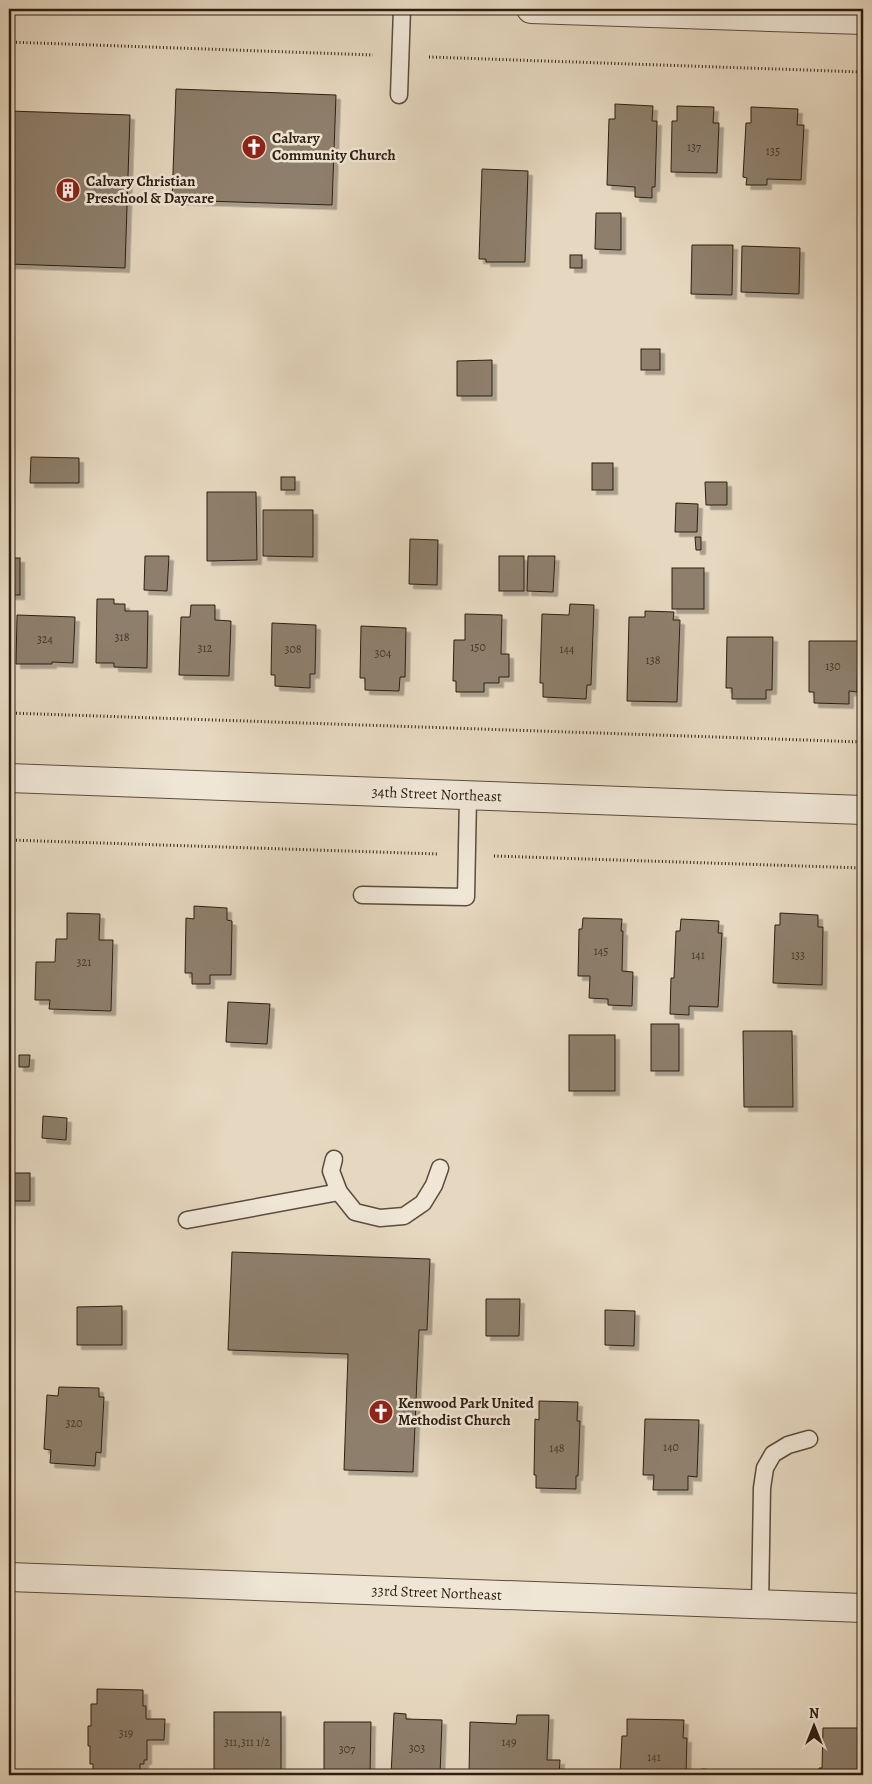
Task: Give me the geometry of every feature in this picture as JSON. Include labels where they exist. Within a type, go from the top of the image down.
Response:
[{"type":"street","points":[[532,9],[863,20]]},
{"type":"street","name":"34th Street Northeast","points":[[9,778],[468,797],[863,810]]},
{"type":"street","name":"33rd Street Northeast","points":[[9,1577],[863,1608]]},
{"type":"lane","points":[[399,95],[402,9]]},
{"type":"lane","points":[[362,895],[466,897],[468,797]]},
{"type":"lane","points":[[334,1159],[331,1170],[339,1192],[355,1212],[380,1218],[404,1216],[423,1203],[434,1185],[440,1168]]},
{"type":"lane","points":[[187,1220],[339,1192]]},
{"type":"lane","points":[[760,1605],[762,1488],[765,1468],[774,1454],[788,1445],[808,1439]]},
{"type":"path","points":[[9,42],[863,72]]},
{"type":"path","points":[[9,713],[863,742]]},
{"type":"building","name":"Calvary Community Church","points":[[176,89],[336,95],[332,205],[172,200]]},
{"type":"building","points":[[615,104],[653,106],[652,121],[657,121],[655,187],[652,187],[652,198],[635,197],[635,187],[607,185],[609,119],[615,119]]},
{"type":"building","points":[[677,106],[714,107],[713,123],[719,123],[717,173],[671,172],[672,121],[677,121]]},
{"type":"building","points":[[751,107],[798,109],[797,125],[804,125],[801,180],[767,179],[767,185],[746,185],[747,178],[743,177],[746,123],[751,123]]},
{"type":"building","name":"Calvary Christian Preschool & Daycare","points":[[9,111],[130,115],[125,268],[9,264]]},
{"type":"building","points":[[482,169],[528,171],[525,262],[486,262],[486,259],[479,259]]},
{"type":"building","points":[[596,213],[621,213],[621,250],[595,249]]},
{"type":"building","points":[[692,245],[733,245],[732,295],[691,294]]},
{"type":"building","points":[[742,246],[800,248],[799,294],[741,292]]},
{"type":"building","points":[[570,255],[582,255],[582,268],[570,268]]},
{"type":"building","points":[[641,349],[660,349],[660,370],[641,370]]},
{"type":"building","points":[[492,360],[492,396],[457,396],[457,361]]},
{"type":"building","points":[[31,457],[79,458],[79,483],[30,483]]},
{"type":"building","points":[[592,463],[613,463],[613,490],[592,490]]},
{"type":"building","points":[[281,477],[295,477],[295,490],[281,490]]},
{"type":"building","points":[[705,482],[727,482],[727,505],[706,505]]},
{"type":"building","points":[[207,492],[256,492],[257,560],[207,561]]},
{"type":"building","points":[[676,503],[698,504],[697,532],[675,532]]},
{"type":"building","points":[[263,510],[313,510],[313,557],[263,556]]},
{"type":"building","points":[[695,537],[701,537],[701,550],[696,550]]},
{"type":"building","points":[[410,539],[438,540],[437,585],[409,584]]},
{"type":"building","points":[[145,556],[169,556],[167,591],[144,590]]},
{"type":"building","points":[[499,556],[524,556],[524,591],[499,591]]},
{"type":"building","points":[[528,556],[555,556],[553,592],[527,591]]},
{"type":"building","points":[[9,558],[20,558],[20,595],[9,595]]},
{"type":"building","points":[[672,568],[704,568],[704,609],[672,609]]},
{"type":"building","points":[[97,599],[114,599],[114,604],[125,604],[125,611],[148,611],[147,668],[114,667],[114,663],[96,663]]},
{"type":"building","points":[[570,604],[594,605],[591,685],[587,685],[586,699],[543,697],[543,683],[540,683],[542,614],[569,615]]},
{"type":"building","points":[[191,605],[215,605],[215,620],[231,621],[229,676],[179,675],[181,617],[190,617]]},
{"type":"building","points":[[645,611],[674,612],[673,620],[680,620],[677,702],[627,701],[629,617],[645,617]]},
{"type":"building","points":[[465,614],[502,615],[501,654],[509,654],[509,677],[499,677],[499,683],[484,683],[484,692],[456,692],[456,681],[453,681],[454,640],[465,640]]},
{"type":"building","points":[[17,615],[75,617],[73,663],[16,664]]},
{"type":"building","points":[[272,623],[316,625],[315,674],[310,674],[310,688],[275,686],[275,675],[271,675]]},
{"type":"building","points":[[361,626],[406,628],[405,677],[400,677],[399,691],[365,690],[365,678],[360,678]]},
{"type":"building","points":[[727,637],[773,637],[772,690],[766,690],[766,699],[732,699],[732,688],[726,688]]},
{"type":"building","points":[[809,641],[858,641],[857,692],[849,691],[849,704],[814,703],[814,692],[809,692]]},
{"type":"building","points":[[194,906],[227,908],[227,920],[232,921],[231,975],[210,975],[210,984],[192,984],[192,973],[185,973],[186,918],[194,919]]},
{"type":"building","points":[[67,913],[100,914],[99,940],[113,940],[111,1011],[49,1009],[50,1000],[35,1000],[36,962],[55,962],[56,939],[67,939]]},
{"type":"building","points":[[780,913],[818,915],[818,927],[823,927],[822,985],[773,983],[775,925],[780,925]]},
{"type":"building","points":[[583,918],[622,919],[622,971],[633,972],[632,1006],[608,1005],[608,999],[589,998],[590,976],[578,976],[579,929],[582,929]]},
{"type":"building","points":[[681,919],[719,921],[718,933],[722,933],[718,1007],[689,1006],[689,1015],[670,1014],[671,978],[674,978],[676,931],[680,931]]},
{"type":"building","points":[[228,1002],[270,1004],[267,1044],[226,1042]]},
{"type":"building","points":[[651,1024],[679,1024],[679,1071],[651,1071]]},
{"type":"building","points":[[743,1031],[792,1031],[793,1107],[744,1107]]},
{"type":"building","points":[[569,1035],[615,1035],[615,1091],[569,1091]]},
{"type":"building","points":[[19,1055],[30,1055],[29,1067],[19,1067]]},
{"type":"building","points":[[43,1116],[67,1118],[66,1140],[42,1138]]},
{"type":"building","points":[[9,1173],[30,1173],[30,1201],[9,1201]]},
{"type":"building","name":"Kenwood Park United Methodist Church","points":[[232,1252],[430,1259],[427,1330],[419,1330],[413,1472],[344,1470],[348,1354],[228,1350]]},
{"type":"building","points":[[486,1299],[520,1299],[519,1336],[486,1336]]},
{"type":"building","points":[[122,1306],[122,1345],[77,1345],[77,1307]]},
{"type":"building","points":[[605,1310],[635,1311],[634,1346],[605,1345]]},
{"type":"building","points":[[59,1387],[99,1388],[99,1397],[104,1397],[101,1453],[96,1452],[95,1466],[50,1463],[51,1450],[44,1449],[47,1395],[58,1396]]},
{"type":"building","points":[[539,1401],[578,1402],[577,1421],[580,1421],[576,1489],[536,1488],[536,1475],[534,1475],[535,1419],[539,1420]]},
{"type":"building","points":[[645,1419],[699,1420],[697,1477],[688,1476],[688,1490],[653,1490],[654,1475],[643,1475]]},
{"type":"building","points":[[97,1689],[143,1690],[143,1706],[146,1706],[146,1719],[165,1719],[164,1740],[147,1740],[147,1760],[144,1760],[144,1764],[140,1764],[140,1775],[93,1775],[93,1764],[90,1764],[90,1746],[88,1746],[88,1726],[91,1726],[91,1704],[97,1704]]},
{"type":"building","points":[[214,1712],[281,1712],[281,1772],[214,1772]]},
{"type":"building","points":[[394,1713],[406,1714],[406,1719],[442,1720],[440,1775],[391,1775]]},
{"type":"building","points":[[517,1715],[549,1715],[547,1760],[560,1760],[559,1775],[469,1775],[470,1722],[516,1724]]},
{"type":"building","points":[[627,1719],[684,1720],[683,1738],[687,1738],[686,1775],[620,1775],[622,1736],[627,1736]]},
{"type":"building","points":[[324,1722],[371,1722],[370,1775],[324,1775]]},
{"type":"building","points":[[823,1728],[863,1728],[863,1775],[819,1775],[819,1768],[822,1768]]},
{"type":"building","points":[[702,1769],[745,1772],[744,1775],[702,1775]]},
{"type":"place","name":"Calvary Community Church","points":[[254,147]]},
{"type":"place","name":"Calvary Christian Preschool & Daycare","points":[[68,190]]},
{"type":"place","name":"Kenwood Park United Methodist Church","points":[[381,1412]]}]
